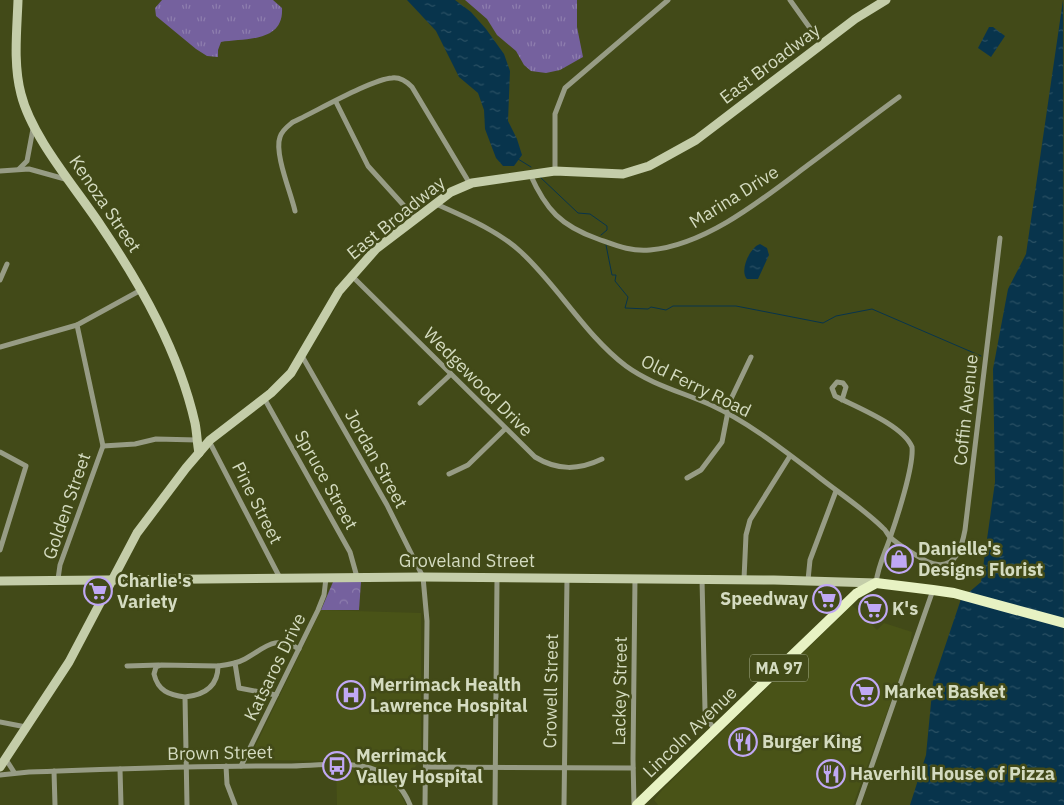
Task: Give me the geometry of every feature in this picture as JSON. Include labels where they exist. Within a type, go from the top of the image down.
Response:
[{"type":"main road","name":"Groveland Street","points":[[876,582],[954,593],[1064,623]]},
{"type":"main road","name":"Lincoln Avenue","points":[[636,805],[856,594],[876,582]]},
{"type":"street","name":"Kenoza Street","points":[[18,0],[17,73],[24,106],[33,124],[141,290],[177,368],[194,422],[199,453]]},
{"type":"street","points":[[555,170],[555,114],[565,88],[668,0]]},
{"type":"street","points":[[790,0],[822,45]]},
{"type":"street","name":"East Broadway","points":[[0,767],[69,662],[137,533],[209,441],[264,398],[291,373],[339,291],[351,275],[376,250],[456,189],[470,184],[555,170],[623,174],[649,166],[696,140],[855,19],[886,0]]},
{"type":"street","points":[[295,211],[281,158],[280,137],[293,122],[385,79],[404,80],[417,94],[470,184]]},
{"type":"street","name":"Marina Drive","points":[[530,174],[550,210],[560,221],[573,230],[627,249],[663,248],[692,239],[748,208],[899,96]]},
{"type":"street","points":[[336,102],[368,166],[416,219]]},
{"type":"street","points":[[19,170],[27,161],[34,138],[33,124]]},
{"type":"street","points":[[0,171],[34,169],[70,181]]},
{"type":"street","name":"Old Ferry Road","points":[[436,204],[512,244],[544,277],[611,354],[635,373],[728,414],[790,456],[883,528],[891,538],[933,564]]},
{"type":"street","name":"Coffin Avenue","points":[[933,564],[944,565],[954,559],[959,552],[965,530],[1000,238]]},
{"type":"street","points":[[0,280],[1,273],[7,264]]},
{"type":"street","name":"Wedgewood Drive","points":[[351,275],[529,452],[551,465],[572,468],[602,459]]},
{"type":"street","points":[[0,347],[77,325],[141,290]]},
{"type":"street","points":[[77,325],[103,446]]},
{"type":"street","name":"Jordan Street","points":[[302,356],[369,472],[423,577]]},
{"type":"street","points":[[687,478],[701,470],[722,442],[730,401],[751,357]]},
{"type":"street","points":[[420,403],[451,374]]},
{"type":"street","name":"Spruce Street","points":[[264,398],[350,552],[357,578]]},
{"type":"street","points":[[842,400],[894,428],[908,438],[912,447],[891,538],[877,571],[876,582]]},
{"type":"street","name":"Kenoza Street","points":[[194,422],[209,441]]},
{"type":"street","points":[[449,474],[468,465],[505,428]]},
{"type":"street","name":"Golden Street","points":[[58,579],[60,565],[103,446],[135,444],[156,439],[197,440]]},
{"type":"street","name":"Pine Street","points":[[209,441],[280,578]]},
{"type":"street","points":[[0,452],[26,466],[0,550]]},
{"type":"street","points":[[744,579],[746,535],[750,520],[790,456]]},
{"type":"street","points":[[808,580],[810,560],[836,491]]},
{"type":"street","points":[[423,577],[427,621],[425,805]]},
{"type":"street","name":"Groveland Street","points":[[0,581],[423,577],[744,579],[876,582]]},
{"type":"street","name":"Katsaros Drive","points":[[241,766],[324,595],[326,578]]},
{"type":"street","points":[[494,805],[497,578]]},
{"type":"street","name":"Crowell Street","points":[[564,805],[567,578]]},
{"type":"street","name":"Lackey Street","points":[[635,578],[633,768],[636,805]]},
{"type":"street","points":[[702,579],[705,710],[707,719],[715,731]]},
{"type":"street","points":[[858,805],[933,590]]},
{"type":"street","points":[[127,666],[218,666],[235,663],[273,643],[285,642],[298,649]]},
{"type":"street","points":[[235,663],[239,688],[276,695]]},
{"type":"street","points":[[161,665],[155,668],[154,674],[159,688],[169,694],[185,697],[198,695],[211,688],[217,678],[218,666]]},
{"type":"street","points":[[185,697],[187,805]]},
{"type":"street","points":[[0,722],[26,727]]},
{"type":"street","points":[[5,758],[14,772]]},
{"type":"street","points":[[226,766],[227,784],[234,805]]},
{"type":"street","name":"Brown Street","points":[[0,775],[14,772],[226,766],[368,767],[381,772],[393,780],[403,791],[410,805]]},
{"type":"street","points":[[426,767],[633,768]]},
{"type":"street","points":[[120,769],[121,805]]},
{"type":"street","points":[[54,771],[55,805]]},
{"type":"shaded area","points":[[852,605],[877,630],[884,623],[912,632],[909,652],[853,805],[658,805],[654,800],[662,790]]},
{"type":"shaded area","name":"Merrimack Health Lawrence Hospital","points":[[321,610],[421,613],[421,758],[399,791],[406,805],[337,805],[336,761],[252,760],[250,757]]},
{"type":"green space","points":[[162,0],[273,0],[282,8],[281,19],[277,28],[270,33],[251,39],[221,42],[218,57],[207,56],[156,16],[155,8]]},
{"type":"green space","points":[[465,0],[577,0],[577,27],[583,57],[560,70],[546,73],[531,71],[524,65],[516,51],[497,35],[487,19]]},
{"type":"green space","points":[[333,582],[361,582],[359,610],[321,610]]},
{"type":"water","points":[[407,0],[455,0],[471,12],[504,54],[510,71],[508,121],[522,155],[514,166],[503,166],[496,158],[485,129],[484,110],[478,93],[459,77],[436,31]]},
{"type":"water","points":[[1063,0],[1064,805],[910,805],[926,755],[933,682],[961,599],[981,582],[995,482],[993,369],[1008,289],[1026,254]]},
{"type":"water","points":[[989,27],[993,27],[1005,36],[991,57],[978,48]]},
{"type":"water","points":[[760,244],[767,248],[769,255],[758,279],[747,279],[744,271],[749,254]]},
{"type":"waterway","points":[[518,159],[531,167]]},
{"type":"waterway","points":[[540,177],[578,213],[590,214],[607,226],[607,230],[601,235]]},
{"type":"waterway","points":[[606,245],[612,275],[616,275],[615,281],[628,297],[625,308],[648,309],[651,307],[666,310],[673,306],[736,306],[823,323],[836,316],[872,309],[981,356]]},
{"type":"place","name":"Danielle's Designs Florist","points":[[899,559]]},
{"type":"place","name":"Charlie's Variety","points":[[98,591]]},
{"type":"place","name":"Speedway","points":[[827,599]]},
{"type":"place","name":"K's","points":[[873,609]]},
{"type":"place","name":"Market Basket","points":[[865,692]]},
{"type":"place","name":"Merrimack Health Lawrence Hospital","points":[[351,695]]},
{"type":"place","name":"Burger King","points":[[743,742]]},
{"type":"place","name":"Merrimack Valley Hospital","points":[[337,766]]},
{"type":"place","name":"Haverhill House of Pizza","points":[[831,774]]}]
